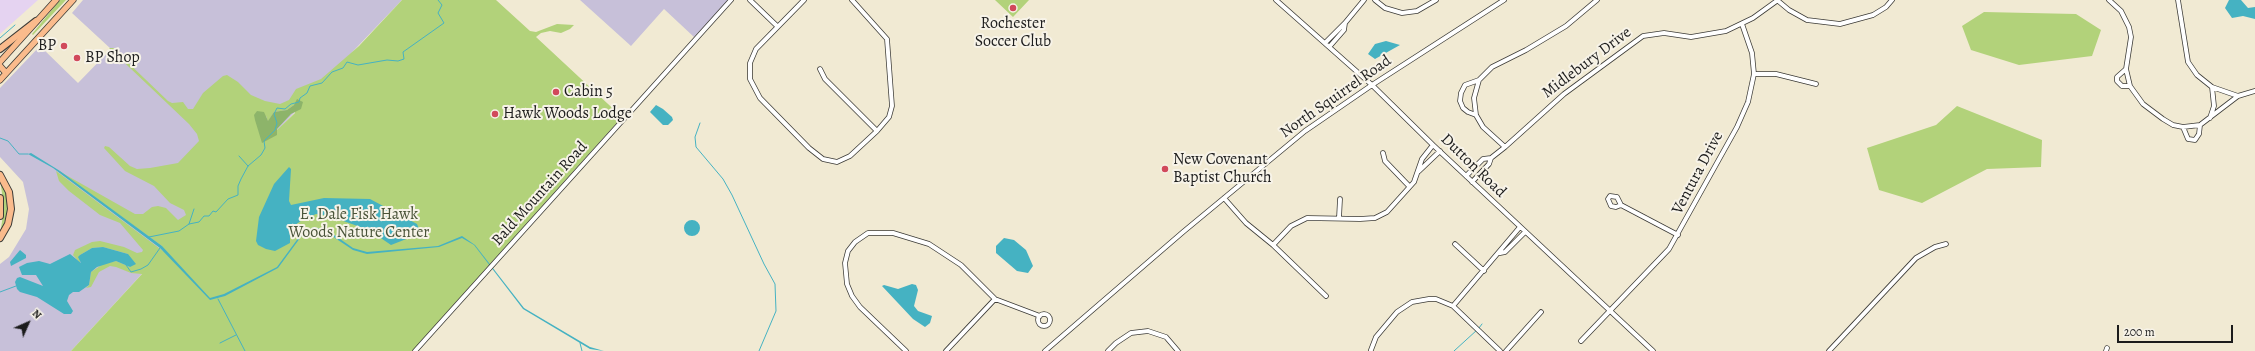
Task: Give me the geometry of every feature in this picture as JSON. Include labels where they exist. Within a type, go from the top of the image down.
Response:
[{"type":"highway","points":[[0,49],[36,22]]},
{"type":"highway","points":[[0,175],[9,192],[11,209],[8,224],[0,238]]},
{"type":"highway","points":[[0,198],[0,216]]},
{"type":"main road","points":[[0,62],[56,0]]},
{"type":"main road","points":[[0,80],[73,0]]},
{"type":"main road","points":[[0,66],[6,73]]},
{"type":"street","name":"Bald Mountain Road","points":[[415,351],[731,0]]},
{"type":"street","points":[[750,0],[777,26]]},
{"type":"street","points":[[804,0],[756,49],[750,63],[750,80],[760,98],[816,155],[830,162],[844,160],[850,156],[877,131],[889,117],[892,106],[889,45],[884,33],[852,0]]},
{"type":"street","name":"Dutton Road","points":[[1276,0],[1326,42],[1472,182],[1653,351]]},
{"type":"street","points":[[1326,42],[1345,23],[1364,0]]},
{"type":"street","points":[[1375,0],[1385,8],[1402,13],[1417,11],[1436,0]]},
{"type":"street","name":"North Squirrel Road","points":[[1045,351],[1305,130],[1504,0]]},
{"type":"street","points":[[1476,115],[1463,108],[1460,100],[1461,93],[1465,85],[1479,80],[1492,67],[1526,50],[1559,30],[1597,0]]},
{"type":"street","points":[[1778,0],[1789,10],[1807,20],[1840,24],[1873,15],[1892,0]]},
{"type":"street","name":"Midlebury Drive","points":[[1466,176],[1483,159],[1491,158],[1505,147],[1564,94],[1643,36],[1664,34],[1691,37],[1726,31],[1753,18],[1778,0]]},
{"type":"street","points":[[2109,0],[2121,11],[2130,27],[2131,37],[2126,69],[2130,86],[2143,104],[2162,120],[2173,125],[2183,127],[2200,125],[2238,96],[2255,91]]},
{"type":"street","points":[[2178,0],[2188,62],[2198,75],[2212,87],[2238,96]]},
{"type":"street","points":[[1330,46],[1344,30],[1345,23]]},
{"type":"street","name":"Ventura Drive","points":[[1582,341],[1669,249],[1737,127],[1748,102],[1754,74],[1752,53],[1742,24]]},
{"type":"street","points":[[820,69],[825,79],[877,131]]},
{"type":"street","points":[[2126,69],[2117,77],[2117,81],[2122,86],[2130,86]]},
{"type":"street","points":[[1754,74],[1776,74],[1816,84]]},
{"type":"street","points":[[1479,80],[1474,98],[1476,115],[1483,127],[1505,147]]},
{"type":"street","points":[[2210,118],[2214,106],[2212,87]]},
{"type":"street","points":[[2183,127],[2188,139],[2195,140],[2198,138],[2200,125]]},
{"type":"street","points":[[1273,245],[1290,226],[1307,218],[1375,218],[1387,212],[1409,186],[1418,171],[1422,159],[1433,145]]},
{"type":"street","points":[[1418,171],[1440,151]]},
{"type":"street","points":[[1383,153],[1385,161],[1409,186]]},
{"type":"street","name":"Midlebury Drive","points":[[1472,182],[1489,164],[1491,158]]},
{"type":"street","points":[[1224,198],[1246,223],[1273,245],[1326,296]]},
{"type":"street","points":[[1339,218],[1340,199]]},
{"type":"street","points":[[1621,205],[1678,235]]},
{"type":"street","points":[[1453,306],[1500,253],[1501,248],[1520,227]]},
{"type":"street","points":[[906,351],[860,307],[850,291],[845,270],[846,257],[851,246],[863,236],[873,232],[901,234],[929,244],[961,265],[996,299],[1040,316]]},
{"type":"street","points":[[1500,253],[1505,252],[1525,232]]},
{"type":"street","points":[[1454,244],[1484,271]]},
{"type":"street","points":[[1829,351],[1916,258],[1929,250],[1946,244]]},
{"type":"street","points":[[946,351],[996,299]]},
{"type":"street","points":[[1371,350],[1376,337],[1397,312],[1412,302],[1436,299],[1453,306],[1500,351]]},
{"type":"street","points":[[1506,351],[1541,312]]},
{"type":"street","points":[[1108,351],[1116,343],[1131,333],[1141,331],[1148,331],[1166,337],[1178,351]]},
{"type":"shaded area","points":[[0,0],[38,0],[0,34]]},
{"type":"shaded area","points":[[83,0],[402,0],[186,226],[71,351],[0,351],[0,264],[9,257],[26,229],[29,209],[23,182],[0,157],[0,88],[40,46],[78,83],[111,49],[72,13]]},
{"type":"shaded area","points":[[580,0],[729,0],[694,37],[664,9],[631,46]]},
{"type":"green space","points":[[60,0],[66,0],[33,35],[32,34]]},
{"type":"green space","name":"E. Dale Fisk Hawk Woods Nature Center","points":[[402,0],[496,0],[530,31],[536,32],[557,24],[574,25],[570,29],[561,33],[550,31],[541,33],[536,37],[622,117],[412,351],[71,351],[142,274],[131,273],[110,266],[99,272],[91,287],[86,288],[89,285],[91,272],[103,264],[116,261],[130,267],[128,254],[103,247],[92,248],[80,255],[80,263],[73,255],[75,250],[92,242],[100,241],[124,247],[137,253],[142,252],[143,250],[120,223],[100,215],[69,191],[59,181],[56,171],[163,251],[162,246],[57,170],[135,214],[143,214],[152,207],[158,206],[166,208],[178,220],[186,215],[184,210],[170,203],[154,186],[125,171],[104,148],[105,146],[109,147],[130,166],[137,169],[178,163],[199,141],[197,134],[189,124],[109,48],[116,48],[120,55],[168,101],[172,103],[183,102],[188,109],[193,109],[203,93],[223,76],[227,75],[238,82],[251,95],[265,101],[280,104],[289,100],[296,89],[321,79],[359,46]],"holes":[[[294,105],[295,113],[276,131],[259,132],[258,125],[266,116],[268,122],[274,112],[287,110]]]},
{"type":"green space","name":"Rochester Soccer Club","points":[[995,0],[1029,0],[1013,17]]},
{"type":"green space","points":[[1984,12],[2076,14],[2101,30],[2092,56],[2019,65],[1971,50],[1962,26]]},
{"type":"green space","points":[[297,99],[303,102],[301,109],[291,114],[277,129],[277,135],[262,143],[254,115],[257,111],[264,112],[268,121],[274,112],[287,110],[294,105]]},
{"type":"green space","points":[[1957,106],[2042,140],[2041,167],[1987,169],[1922,203],[1879,190],[1867,148],[1936,125]]},
{"type":"green space","points":[[0,179],[7,193],[8,211],[0,235],[4,208]]},
{"type":"water","points":[[2229,0],[2241,0],[2248,8],[2255,7],[2255,19],[2243,16],[2232,18],[2225,8]]},
{"type":"water","points":[[1386,41],[1400,45],[1375,59],[1368,54],[1375,44]]},
{"type":"water","points":[[656,105],[672,117],[673,120],[668,125],[663,125],[650,112]]},
{"type":"water","points":[[31,153],[60,171],[162,246],[210,298],[224,294],[277,267],[302,233],[314,227],[330,232],[353,248],[367,252],[438,246],[462,236],[475,245],[524,308],[590,347],[604,351],[590,349],[523,309],[474,245],[462,238],[439,247],[367,254],[353,250],[329,234],[314,228],[303,234],[278,268],[225,296],[210,300],[160,248],[53,168],[28,154]]},
{"type":"water","points":[[289,167],[291,169],[289,201],[291,205],[324,198],[370,199],[417,224],[419,229],[418,233],[391,245],[369,230],[329,216],[316,214],[302,220],[294,226],[290,235],[290,243],[275,251],[258,245],[256,241],[259,217],[274,184]]},
{"type":"water","points":[[692,220],[699,225],[700,228],[695,235],[692,236],[685,231],[684,228],[689,221]]},
{"type":"water","points":[[1004,238],[1014,240],[1026,250],[1033,266],[1028,273],[1017,271],[996,253],[996,246]]},
{"type":"water","points":[[103,247],[128,254],[136,264],[130,267],[116,261],[97,267],[91,272],[89,285],[79,292],[73,292],[69,295],[67,301],[73,311],[71,314],[64,314],[37,297],[20,292],[17,289],[15,282],[17,278],[20,277],[43,286],[36,275],[22,275],[19,267],[27,263],[39,261],[50,264],[70,254],[81,263],[78,257],[80,255],[92,248]]},
{"type":"water","points":[[20,250],[26,255],[26,258],[11,266],[10,262]]},
{"type":"water","points":[[912,284],[916,285],[918,290],[914,306],[918,311],[932,316],[930,323],[925,327],[913,319],[882,286],[884,285],[898,289]]},
{"type":"waterway","points":[[149,237],[179,231],[189,224],[199,222],[204,216],[209,216],[213,211],[216,212],[228,199],[238,195],[238,186],[248,166],[261,155],[265,148],[264,141],[275,130],[277,123],[274,114],[277,108],[285,109],[291,104],[299,102],[300,98],[307,93],[310,86],[322,83],[332,72],[343,68],[347,62],[358,65],[387,60],[398,61],[404,59],[403,52],[444,23],[438,13],[442,5],[438,0]]},
{"type":"waterway","points":[[0,38],[15,25]]},
{"type":"waterway","points":[[700,123],[695,137],[696,147],[723,179],[775,284],[776,311],[759,351]]},
{"type":"waterway","points":[[0,138],[8,141],[19,154],[28,154]]},
{"type":"waterway","points":[[239,156],[248,166]]},
{"type":"waterway","points":[[189,224],[194,209]]},
{"type":"waterway","points":[[126,265],[131,272],[141,269],[148,265],[160,248]]},
{"type":"waterway","points":[[0,292],[16,286]]},
{"type":"waterway","points":[[218,299],[245,351]]},
{"type":"waterway","points":[[1479,328],[1482,324]]},
{"type":"waterway","points":[[1454,351],[1477,330]]},
{"type":"waterway","points":[[220,343],[236,335]]},
{"type":"waterway","points":[[580,343],[582,351]]},
{"type":"place","name":"Rochester Soccer Club","points":[[1013,8]]},
{"type":"place","name":"BP","points":[[64,46]]},
{"type":"place","name":"BP Shop","points":[[77,58]]},
{"type":"place","name":"Cabin 5","points":[[556,92]]},
{"type":"place","name":"Hawk Woods Lodge","points":[[495,114]]},
{"type":"place","name":"New Covenant Baptist Church","points":[[1165,169]]}]
